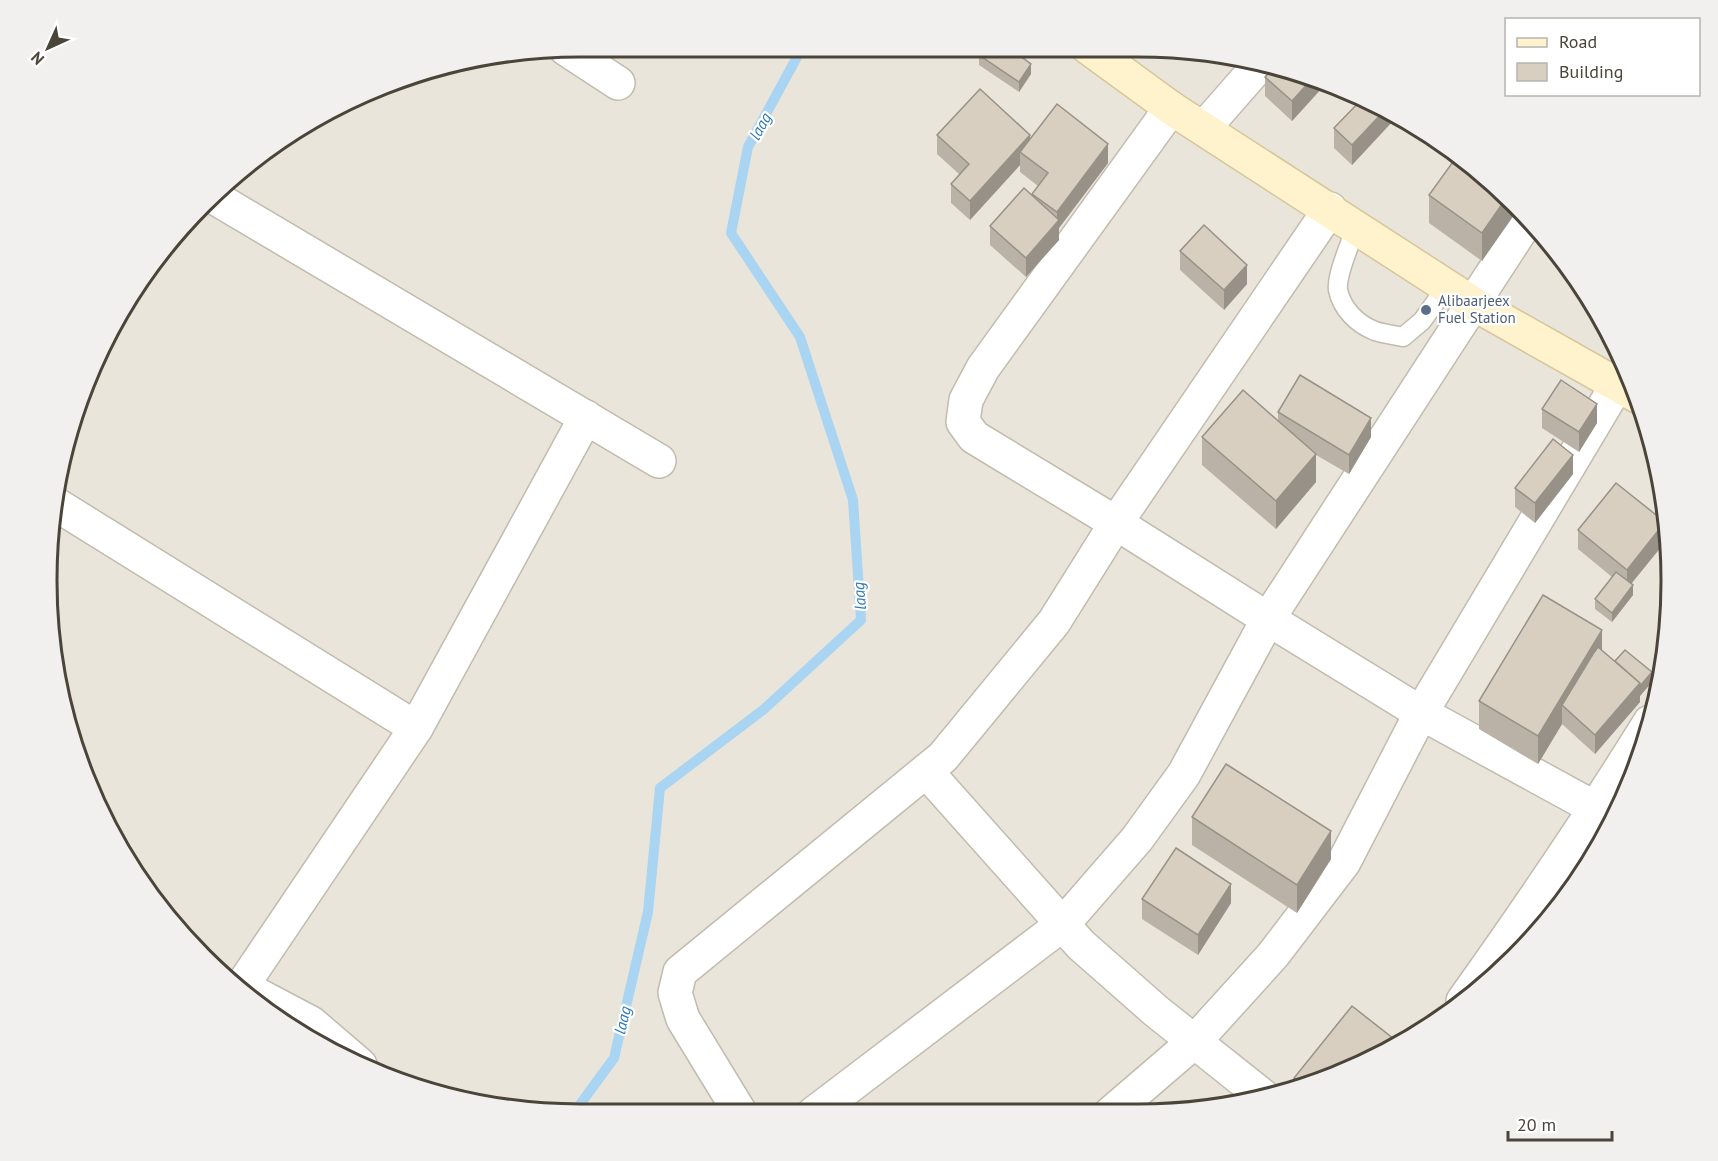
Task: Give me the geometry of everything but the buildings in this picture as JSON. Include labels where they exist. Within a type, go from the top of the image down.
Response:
[{"type":"street","points":[[578,57],[618,83]]},
{"type":"street","points":[[1101,57],[1172,108],[1460,295],[1624,387]]},
{"type":"street","points":[[1204,128],[1254,70]]},
{"type":"street","points":[[1172,108],[983,368],[966,400],[963,422],[974,437],[1421,713],[1605,813]]},
{"type":"street","points":[[220,201],[659,461]]},
{"type":"street","points":[[735,1104],[683,1019],[675,993],[680,972],[943,757],[1054,622],[1116,523],[1343,218]]},
{"type":"street","points":[[826,1104],[1063,924],[1137,839],[1184,774],[1268,619],[1460,295],[1522,225]]},
{"type":"street","points":[[1122,1104],[1195,1041],[1273,955],[1344,862],[1421,713],[1627,397]]},
{"type":"street","points":[[246,983],[416,728],[586,417]]},
{"type":"street","points":[[62,508],[416,728]]},
{"type":"street","points":[[926,771],[1081,945],[1156,1011],[1256,1090]]},
{"type":"street","points":[[1482,975],[1605,813],[1622,780]]},
{"type":"street","points":[[268,1000],[311,1023],[332,1041]]},
{"type":"lane","points":[[1343,218],[1338,290],[1349,314],[1361,324],[1376,331],[1403,336],[1460,295]]},
{"type":"shaded area","points":[[580,57],[1138,57],[1206,61],[1240,67],[1306,85],[1369,111],[1428,145],[1483,187],[1508,210],[1553,262],[1591,319],[1607,349],[1633,412],[1643,445],[1657,512],[1660,546],[1660,615],[1657,649],[1651,683],[1633,749],[1607,812],[1591,842],[1553,899],[1531,926],[1508,951],[1456,996],[1399,1034],[1369,1050],[1306,1076],[1273,1086],[1206,1100],[1172,1103],[580,1104],[512,1100],[478,1094],[412,1076],[349,1050],[290,1016],[235,974],[187,926],[145,871],[127,842],[97,781],[75,716],[61,649],[58,615],[58,546],[67,478],[85,412],[111,349],[145,290],[187,235],[235,187],[290,145],[349,111],[412,85],[478,67],[512,61]]},
{"type":"waterway","name":"laag","points":[[580,1104],[614,1058],[648,912],[660,788],[763,710],[861,620],[853,500],[800,337],[731,233],[748,147],[797,57]]},
{"type":"place","name":"Alibaarjeex Fuel Station","points":[[1426,310]]}]
